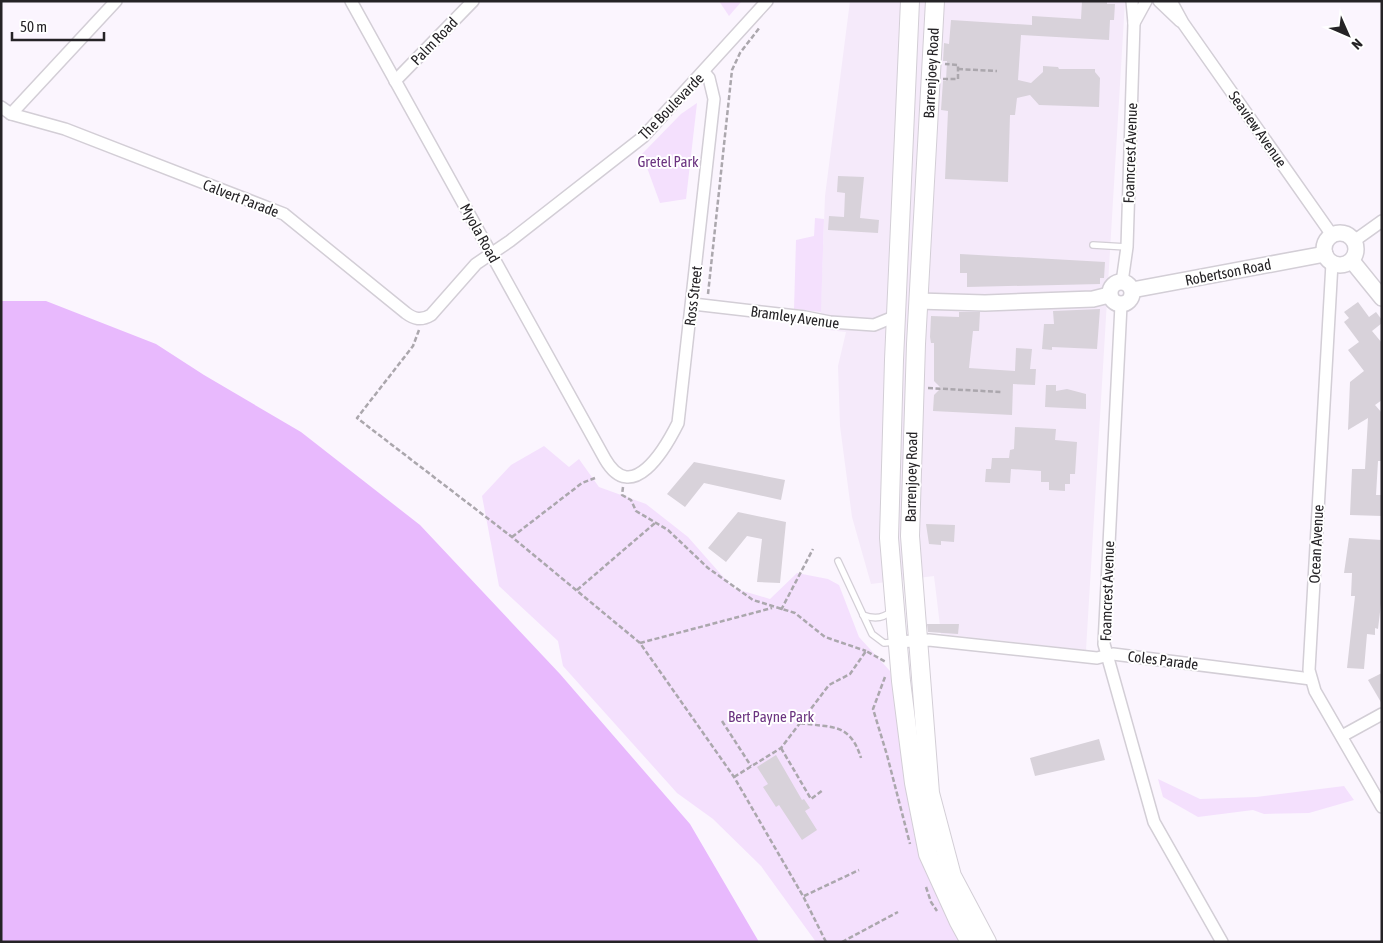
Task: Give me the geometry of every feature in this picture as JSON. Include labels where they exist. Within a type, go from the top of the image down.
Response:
[{"type":"main road","name":"Barrenjoey Road","points":[[910,1],[888,538],[893,607],[914,783],[928,854],[939,881],[970,942]]},
{"type":"main road","name":"Barrenjoey Road","points":[[935,1],[918,301],[910,536],[930,793],[950,869],[987,942]]},
{"type":"street","points":[[11,114],[116,1]]},
{"type":"street","name":"Myola Road","points":[[351,1],[609,466],[617,474],[627,476]]},
{"type":"street","name":"Palm Road","points":[[394,81],[473,1]]},
{"type":"street","name":"The Boulevarde","points":[[492,254],[643,137],[767,1]]},
{"type":"street","name":"Foamcrest Avenue","points":[[1127,286],[1134,23],[1131,10],[1132,1]]},
{"type":"street","name":"Foamcrest Avenue","points":[[1134,23],[1146,1]]},
{"type":"street","name":"Seaview Avenue","points":[[1159,1],[1183,23]]},
{"type":"street","name":"Seaview Avenue","points":[[1171,1],[1183,23],[1332,235]]},
{"type":"street","name":"Ross Street","points":[[627,476],[638,475],[653,463],[678,423],[693,304],[714,99],[709,78],[704,72]]},
{"type":"street","name":"Calvert Parade","points":[[1,107],[11,114],[65,129],[284,214],[406,312],[416,319],[423,319]]},
{"type":"street","points":[[1354,241],[1382,221]]},
{"type":"street","points":[[1345,234],[1354,241],[1356,251],[1352,260],[1339,265],[1329,259],[1325,243],[1332,235],[1345,234]]},
{"type":"street","points":[[423,319],[430,315],[476,264],[492,254]]},
{"type":"street","name":"Robertson Road","points":[[1127,286],[1329,259]]},
{"type":"street","name":"Ocean Avenue","points":[[1329,259],[1309,670],[1315,691],[1382,807]]},
{"type":"street","points":[[1352,260],[1382,298]]},
{"type":"street","points":[[1112,286],[1127,286],[1128,302],[1121,305],[1114,302],[1109,294],[1112,286]]},
{"type":"street","points":[[918,301],[932,303],[1093,299],[1109,294]]},
{"type":"street","name":"Bramley Avenue","points":[[693,304],[805,317],[830,322],[874,325],[896,316]]},
{"type":"street","name":"Foamcrest Avenue","points":[[1121,305],[1104,644],[1106,657],[1154,822],[1222,942]]},
{"type":"street","name":"Coles Parade","points":[[897,642],[918,640],[1106,657],[1113,654],[1311,678]]},
{"type":"street","points":[[1342,736],[1382,714]]},
{"type":"lane","points":[[1093,245],[1127,247]]},
{"type":"lane","points":[[838,561],[872,634],[884,643],[897,642]]},
{"type":"lane","points":[[863,615],[879,618],[886,615],[893,607]]},
{"type":"path","points":[[708,300],[732,70],[740,53],[762,25]]},
{"type":"path","points":[[940,79],[958,79],[958,64],[941,64]]},
{"type":"path","points":[[958,69],[997,71]]},
{"type":"path","points":[[423,319],[413,346],[357,418],[512,537],[640,643],[734,777],[803,896],[826,942]]},
{"type":"path","points":[[924,387],[1001,392]]},
{"type":"path","points":[[627,476],[622,495],[631,500],[636,511],[668,530],[708,568],[753,600],[795,614],[825,637],[866,651],[886,662],[886,668]]},
{"type":"path","points":[[512,537],[582,484],[595,478]]},
{"type":"path","points":[[577,590],[655,523]]},
{"type":"path","points":[[781,610],[813,549]]},
{"type":"path","points":[[640,643],[773,607]]},
{"type":"path","points":[[734,777],[780,748],[829,685],[850,674],[866,651]]},
{"type":"path","points":[[886,675],[873,709],[913,853]]},
{"type":"path","points":[[722,721],[751,766]]},
{"type":"path","points":[[800,723],[839,729],[854,739],[861,758]]},
{"type":"path","points":[[780,748],[811,799],[823,790]]},
{"type":"path","points":[[803,896],[859,870]]},
{"type":"path","points":[[923,879],[930,902],[940,915]]},
{"type":"path","points":[[842,942],[898,912]]},
{"type":"shaded area","points":[[850,1],[1125,1],[1086,650],[941,634],[934,576],[871,584],[852,517],[840,426],[838,366],[846,332],[820,329],[825,196]]},
{"type":"shaded area","points":[[1,301],[46,301],[156,344],[204,375],[301,432],[420,525],[560,674],[690,824],[759,942],[1,942]]},
{"type":"green space","points":[[719,1],[742,1],[729,16]]},
{"type":"green space","name":"Gretel Park","points":[[697,103],[686,199],[660,203],[642,154],[681,114]]},
{"type":"green space","points":[[815,218],[824,219],[821,312],[794,309],[796,240],[814,236]]},
{"type":"green space","name":"Bert Payne Park","points":[[544,446],[569,467],[579,459],[599,487],[646,504],[688,537],[733,588],[770,599],[797,573],[828,579],[839,585],[859,637],[890,671],[927,867],[962,942],[816,942],[761,866],[713,819],[677,793],[563,666],[558,641],[499,586],[482,496],[511,465]]},
{"type":"green space","points":[[1158,779],[1200,799],[1256,797],[1344,786],[1354,800],[1309,813],[1264,814],[1253,810],[1198,817],[1163,797]]},
{"type":"building","points":[[1082,1],[1107,1],[1107,4],[1115,4],[1114,20],[1110,20],[1109,40],[1021,35],[1018,80],[1031,83],[1043,72],[1043,66],[1058,67],[1059,69],[1095,69],[1100,78],[1099,107],[1039,105],[1030,95],[1017,98],[1015,115],[1010,115],[1008,182],[945,179],[948,111],[941,110],[943,81],[946,81],[947,61],[943,61],[944,43],[949,44],[951,20],[1032,25],[1032,16],[1081,19]]},
{"type":"building","points":[[838,176],[864,177],[860,218],[879,220],[878,233],[828,230],[829,216],[844,217],[845,193],[837,192]]},
{"type":"building","points":[[960,254],[1105,262],[1104,278],[1100,278],[1100,284],[967,287],[967,273],[960,273]]},
{"type":"building","points":[[1358,302],[1369,317],[1376,312],[1382,320],[1382,323],[1372,331],[1382,343],[1382,400],[1375,405],[1382,413],[1382,461],[1378,461],[1376,495],[1382,495],[1382,516],[1350,515],[1352,469],[1365,469],[1368,418],[1348,430],[1350,382],[1364,371],[1348,350],[1359,342],[1344,322],[1349,318],[1344,312]]},
{"type":"building","points":[[1100,309],[1097,349],[1052,347],[1052,350],[1042,349],[1044,324],[1054,324],[1053,311]]},
{"type":"building","points":[[959,312],[980,312],[979,331],[973,331],[969,368],[1015,371],[1016,348],[1032,349],[1030,369],[1036,369],[1035,385],[1013,384],[1012,415],[933,411],[934,395],[941,388],[934,381],[934,343],[931,343],[930,337],[931,316],[959,317]]},
{"type":"building","points":[[1046,385],[1056,385],[1056,391],[1067,389],[1086,394],[1086,409],[1045,407]]},
{"type":"building","points":[[1015,427],[1056,429],[1055,440],[1077,442],[1075,474],[1070,474],[1070,484],[1065,484],[1065,491],[1049,490],[1049,482],[1041,482],[1041,471],[1011,469],[1010,483],[985,482],[986,469],[991,469],[992,458],[1009,458],[1010,450],[1014,449]]},
{"type":"building","points":[[694,462],[785,480],[781,500],[704,483],[685,507],[667,494]]},
{"type":"building","points":[[738,512],[786,522],[780,583],[757,582],[762,539],[747,536],[726,562],[708,548]]},
{"type":"building","points":[[926,524],[955,525],[954,542],[941,541],[941,545],[929,544]]},
{"type":"building","points":[[1349,538],[1382,540],[1382,595],[1378,629],[1375,628],[1375,635],[1367,634],[1364,669],[1347,668],[1355,596],[1351,596],[1352,573],[1344,573]]},
{"type":"building","points":[[927,624],[959,624],[958,634],[928,632]]},
{"type":"building","points":[[1382,673],[1382,704],[1368,680]]},
{"type":"building","points":[[1099,739],[1105,760],[1035,776],[1030,758]]},
{"type":"building","points":[[776,755],[802,800],[804,799],[810,808],[805,811],[817,830],[802,840],[779,805],[776,807],[763,787],[768,784],[757,767]]}]
